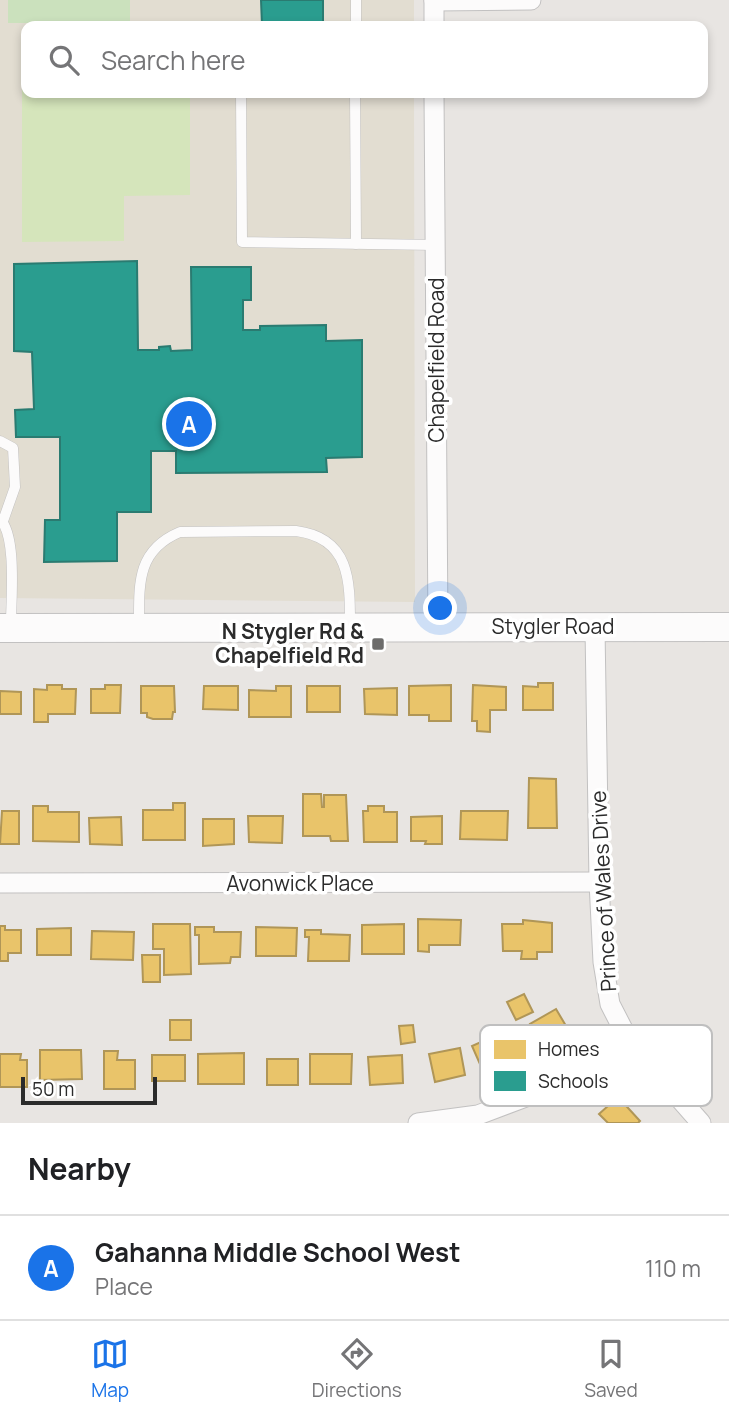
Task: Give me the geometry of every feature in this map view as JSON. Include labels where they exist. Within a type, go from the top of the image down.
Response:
[{"type":"main road","name":"Stygler Road","points":[[6,628],[729,627]]},
{"type":"street","points":[[434,21],[434,0],[531,0]]},
{"type":"street","name":"Chapelfield Road","points":[[434,98],[438,626]]},
{"type":"street","name":"Prince of Wales Drive","points":[[595,628],[603,962],[610,1004],[621,1025]]},
{"type":"street","name":"Avonwick Place","points":[[0,883],[599,882]]},
{"type":"street","points":[[418,1123],[478,1115],[502,1106]]},
{"type":"street","name":"Prince of Wales Drive","points":[[686,1106],[701,1123]]},
{"type":"lane","points":[[356,0],[356,21]]},
{"type":"lane","points":[[241,98],[242,242],[436,245]]},
{"type":"lane","points":[[355,98],[356,244]]},
{"type":"lane","points":[[0,441],[13,448],[15,488],[2,520],[10,540],[6,628]]},
{"type":"lane","points":[[139,628],[139,592],[144,567],[156,545],[168,537],[180,532],[296,531],[312,533],[325,539],[337,550],[344,563],[350,592],[350,627]]},
{"type":"shaded area","points":[[0,0],[414,0],[414,21],[21,21],[21,98],[414,98],[415,602],[0,598]]},
{"type":"green space","points":[[8,0],[130,0],[130,21],[8,23]]},
{"type":"green space","points":[[22,98],[190,98],[190,195],[124,196],[124,241],[22,242]]},
{"type":"building: Homes","points":[[538,683],[553,683],[553,710],[523,710],[523,686],[538,687]]},
{"type":"building: Homes","points":[[47,685],[76,689],[75,714],[48,714],[48,722],[34,722],[34,689],[47,690]]},
{"type":"building: Homes","points":[[105,685],[121,685],[120,713],[91,713],[91,689],[105,689]]},
{"type":"building: Homes","points":[[451,685],[451,721],[429,721],[429,715],[409,715],[409,686]]},
{"type":"building: Homes","points":[[473,685],[506,687],[506,710],[490,710],[490,732],[477,731],[477,721],[472,721]]},
{"type":"building: Homes","points":[[141,686],[174,686],[175,712],[172,719],[153,719],[147,717],[147,713],[141,713]]},
{"type":"building: Homes","points":[[204,686],[238,686],[238,710],[203,709]]},
{"type":"building: Homes","points":[[276,686],[291,686],[291,717],[249,717],[249,690],[276,691]]},
{"type":"building: Homes","points":[[307,686],[340,686],[340,712],[307,712]]},
{"type":"building: Homes","points":[[397,688],[397,715],[365,714],[364,689]]},
{"type":"building: Homes","points":[[0,691],[21,692],[21,714],[0,714]]},
{"type":"building: Homes","points":[[529,778],[556,779],[557,828],[528,828]]},
{"type":"building: Homes","points":[[303,794],[321,794],[322,807],[324,795],[346,795],[348,841],[331,841],[330,836],[303,836]]},
{"type":"building: Homes","points":[[173,803],[185,803],[185,840],[143,840],[143,810],[173,810]]},
{"type":"building: Homes","points":[[33,806],[48,806],[48,812],[79,812],[79,842],[33,841]]},
{"type":"building: Homes","points":[[368,806],[384,806],[384,812],[397,812],[397,842],[364,842],[363,811],[368,811]]},
{"type":"building: Homes","points":[[2,811],[19,811],[19,844],[0,844]]},
{"type":"building: Homes","points":[[461,811],[508,811],[507,840],[460,839]]},
{"type":"building: Homes","points":[[248,816],[283,816],[282,843],[249,842]]},
{"type":"building: Homes","points":[[442,816],[442,844],[411,841],[411,817]]},
{"type":"building: Homes","points":[[121,817],[122,845],[90,844],[89,818]]},
{"type":"building: Homes","points":[[203,819],[234,819],[234,844],[203,846]]},
{"type":"building: Homes","points":[[418,919],[461,920],[460,945],[429,945],[429,952],[418,951]]},
{"type":"building: Homes","points":[[523,920],[552,923],[552,952],[537,952],[537,959],[521,959],[522,951],[503,951],[502,924],[523,924]]},
{"type":"building: Homes","points":[[153,924],[190,924],[191,974],[164,975],[164,949],[153,949]]},
{"type":"building: Homes","points":[[404,924],[404,954],[362,954],[362,925]]},
{"type":"building: Homes","points":[[0,926],[5,926],[5,930],[21,930],[21,953],[8,953],[8,961],[0,961]]},
{"type":"building: Homes","points":[[195,927],[214,927],[214,932],[241,932],[240,957],[231,957],[230,963],[199,964],[199,935],[195,935]]},
{"type":"building: Homes","points":[[256,927],[297,928],[296,956],[256,956]]},
{"type":"building: Homes","points":[[71,928],[71,955],[37,955],[37,929]]},
{"type":"building: Homes","points":[[305,930],[321,930],[321,934],[350,935],[349,961],[308,961],[309,937],[305,937]]},
{"type":"building: Homes","points":[[92,931],[134,932],[133,960],[91,959]]},
{"type":"building: Homes","points":[[142,955],[160,955],[160,982],[143,982]]},
{"type":"building: Homes","points":[[524,994],[533,1012],[516,1020],[507,1002]]},
{"type":"building: Homes","points":[[556,1009],[565,1025],[531,1025]]},
{"type":"building: Homes","points":[[170,1020],[191,1020],[191,1040],[170,1040]]},
{"type":"building: Homes","points":[[413,1025],[415,1042],[401,1044],[399,1026]]},
{"type":"building: Homes","points":[[480,1042],[480,1064],[472,1046]]},
{"type":"building: Homes","points":[[460,1048],[465,1075],[435,1082],[429,1054]]},
{"type":"building: Homes","points":[[40,1050],[81,1050],[82,1079],[40,1080]]},
{"type":"building: Homes","points":[[104,1051],[118,1051],[117,1060],[135,1060],[135,1089],[104,1089]]},
{"type":"building: Homes","points":[[244,1053],[244,1084],[198,1084],[198,1054]]},
{"type":"building: Homes","points":[[0,1054],[21,1054],[20,1060],[27,1060],[27,1087],[0,1087]]},
{"type":"building: Homes","points":[[310,1054],[352,1054],[351,1084],[310,1084]]},
{"type":"building: Homes","points":[[152,1055],[185,1055],[185,1081],[152,1081]]},
{"type":"building: Homes","points":[[402,1055],[403,1083],[370,1085],[368,1057]]},
{"type":"building: Homes","points":[[267,1059],[298,1059],[298,1085],[267,1085]]},
{"type":"building: Homes","points":[[608,1106],[626,1106],[640,1121],[608,1123],[599,1114]]},
{"type":"building: Schools","points":[[261,0],[323,0],[323,21],[262,21]]},
{"type":"building: Schools","points":[[137,261],[138,350],[159,350],[159,347],[170,346],[171,351],[192,350],[191,267],[251,267],[251,300],[243,300],[243,330],[260,330],[260,326],[326,325],[326,341],[362,340],[362,457],[326,458],[327,472],[176,473],[176,451],[151,451],[151,512],[117,512],[117,561],[44,562],[45,520],[60,520],[60,437],[16,437],[15,410],[34,409],[32,352],[14,351],[14,264]]},
{"type":"place","name":"Gahanna Middle School West","points":[[189,424]]},
{"type":"place","name":"N Stygler Rd & Chapelfield Rd","points":[[378,644]]}]
